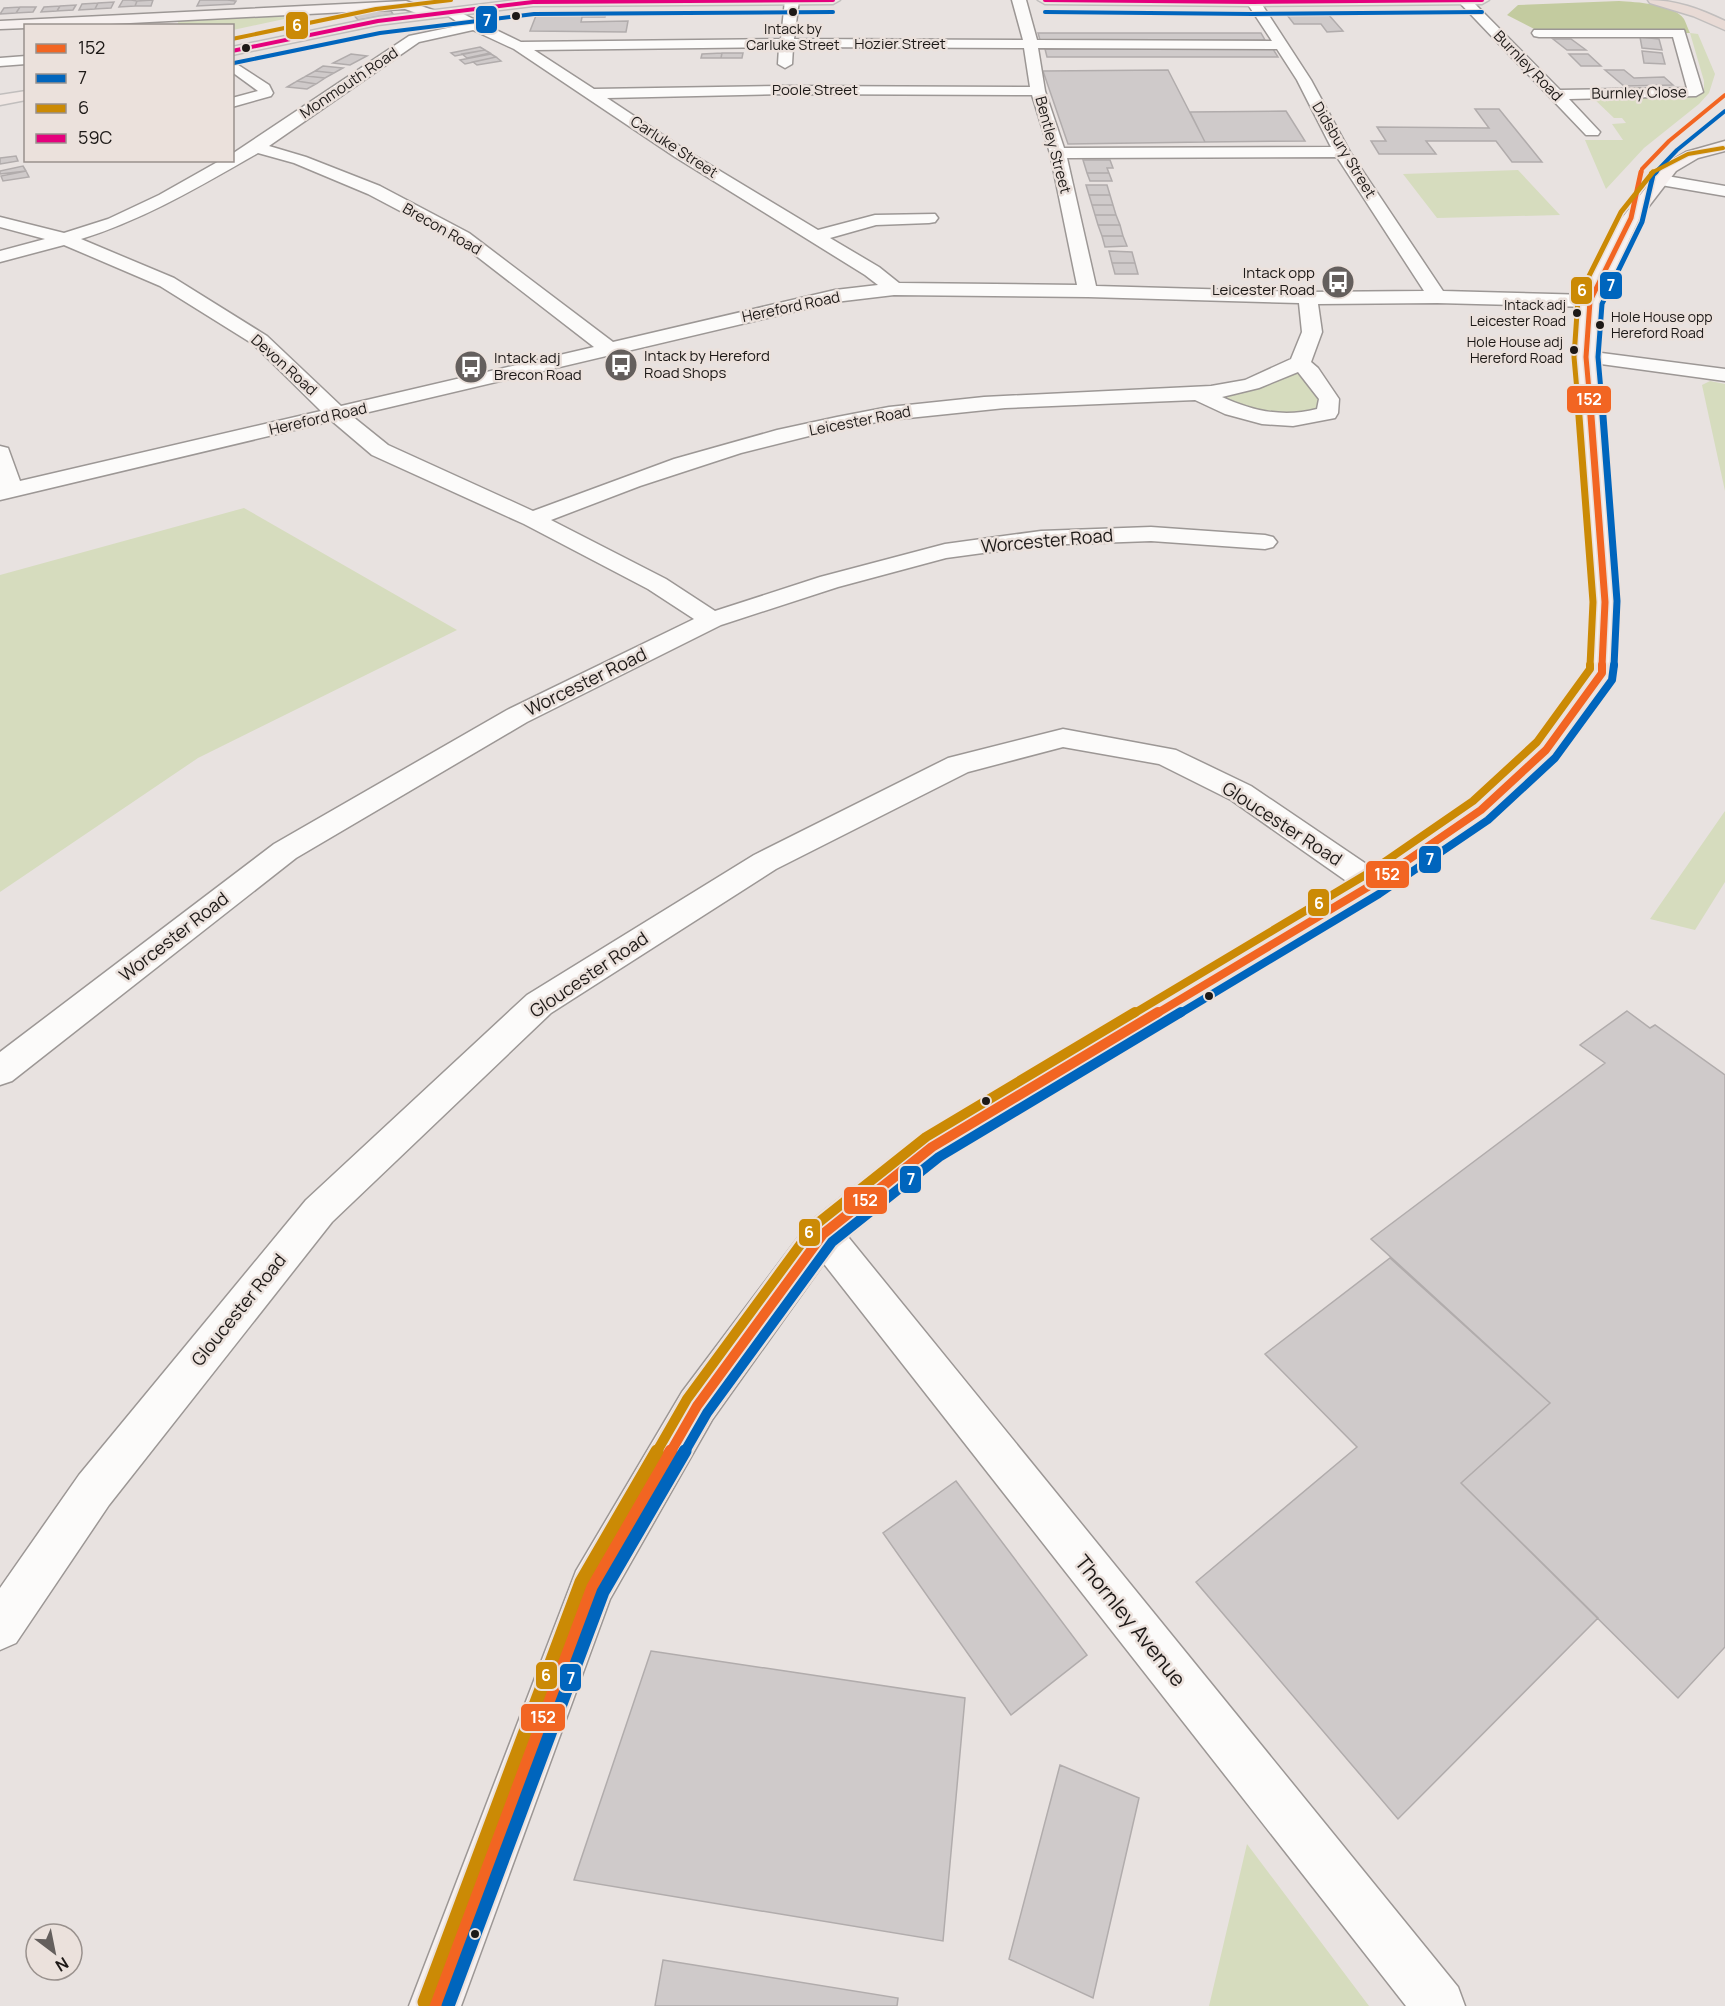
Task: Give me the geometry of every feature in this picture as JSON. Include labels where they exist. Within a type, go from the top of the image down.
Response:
[{"type":"highway","points":[[1655,0],[1725,23]]},
{"type":"highway","points":[[1708,1],[1725,23]]},
{"type":"main road","points":[[234,51],[328,30],[532,1],[834,0]]},
{"type":"main road","points":[[1045,0],[1482,0]]},
{"type":"main road","points":[[0,100],[24,95]]},
{"type":"street","points":[[784,90],[786,43],[791,27],[792,0]]},
{"type":"street","name":"Bentley Street","points":[[1019,0],[1028,26],[1038,91],[1058,153],[1088,291]]},
{"type":"street","name":"Burnley Road","points":[[1464,0],[1592,132]]},
{"type":"street","name":"Didsbury Street","points":[[1253,1],[1304,80],[1342,152],[1437,297]]},
{"type":"street","points":[[0,25],[405,5],[431,14]]},
{"type":"street","name":"Carluke Street","points":[[450,12],[474,26],[519,46],[681,154],[872,271],[894,289]]},
{"type":"street","name":"Monmouth Road","points":[[234,160],[414,39],[474,26]]},
{"type":"street","name":"Burnley Close","points":[[1539,33],[1608,35],[1679,33],[1696,92],[1556,95]]},
{"type":"street","name":"Hozier Street","points":[[519,46],[786,43],[1282,45]]},
{"type":"street","points":[[0,62],[24,60]]},
{"type":"street","points":[[234,66],[264,88],[266,93],[254,99],[234,103]]},
{"type":"street","name":"Poole Street","points":[[592,93],[784,90],[1038,91]]},
{"type":"street","points":[[435,2006],[592,1587],[697,1406],[823,1234],[932,1147],[1373,884],[1481,810],[1546,750],[1602,673],[1605,602],[1586,357],[1590,301],[1631,218],[1670,168],[1692,155],[1725,146]]},
{"type":"street","name":"Brecon Road","points":[[256,147],[300,160],[374,190],[463,237],[608,348]]},
{"type":"street","points":[[1058,153],[1342,152]]},
{"type":"street","points":[[1661,180],[1692,165],[1725,160]]},
{"type":"street","name":"Monmouth Road","points":[[0,257],[114,223],[165,199],[230,162]]},
{"type":"street","points":[[1661,180],[1725,191]]},
{"type":"street","points":[[816,236],[875,220],[929,218]]},
{"type":"street","name":"Devon Road","points":[[0,222],[65,239],[167,282],[260,340],[338,415],[380,450],[532,519],[657,584],[712,620]]},
{"type":"street","name":"Hereford Road","points":[[0,453],[6,492],[338,415],[608,348],[836,296],[894,289],[1088,291],[1308,298],[1437,297],[1590,301]]},
{"type":"street","points":[[1300,363],[1312,332],[1308,298]]},
{"type":"street","points":[[1586,357],[1725,375]]},
{"type":"street","name":"Leicester Road","points":[[532,519],[598,492],[721,450],[869,416],[942,407],[1054,399],[1202,395],[1248,385],[1300,363],[1311,372],[1329,399],[1327,413],[1306,420],[1282,421],[1235,412],[1202,395]]},
{"type":"street","name":"Worcester Road","points":[[0,1071],[285,851],[517,716],[712,620],[829,582],[945,551],[1041,538],[1151,534],[1265,542]]},
{"type":"street","name":"Gloucester Road","points":[[0,1627],[94,1490],[319,1211],[539,1004],[765,862],[958,765],[1063,738],[1166,756],[1241,793],[1373,884]]},
{"type":"street","name":"Thornley Avenue","points":[[823,1234],[1440,2006]]},
{"type":"green space","points":[[1619,1],[1654,5],[1672,10],[1684,19],[1690,33],[1542,33],[1507,15],[1518,5]]},
{"type":"green space","points":[[331,9],[234,30],[234,24],[178,24],[180,16]]},
{"type":"green space","points":[[1690,33],[1698,34],[1715,74],[1709,93],[1699,104],[1644,148],[1606,189],[1585,140],[1623,140],[1612,124],[1626,123],[1622,118],[1614,118],[1592,97],[1700,95],[1704,90],[1704,81]]},
{"type":"green space","points":[[1518,170],[1560,215],[1437,218],[1403,174]]},
{"type":"green space","points":[[1300,363],[1327,413],[1282,421],[1201,395]]},
{"type":"green space","points":[[1710,381],[1725,384],[1725,491],[1702,385]]},
{"type":"green space","points":[[244,508],[457,630],[198,758],[0,892],[0,575]]},
{"type":"green space","points":[[1725,811],[1725,882],[1695,930],[1650,919]]},
{"type":"green space","points":[[1247,1844],[1369,2006],[1209,2006]]},
{"type":"building","points":[[123,0],[137,1],[135,6],[119,7]]},
{"type":"building","points":[[153,0],[151,6],[135,6],[137,1]]},
{"type":"building","points":[[200,0],[236,1],[234,4],[197,6]]},
{"type":"building","points":[[114,2],[111,8],[95,9],[98,3]]},
{"type":"building","points":[[98,3],[95,9],[79,10],[82,4]]},
{"type":"building","points":[[76,5],[73,10],[57,11],[60,6]]},
{"type":"building","points":[[60,6],[57,11],[41,12],[44,7]]},
{"type":"building","points":[[20,7],[16,13],[0,14],[4,8]]},
{"type":"building","points":[[20,7],[36,7],[33,12],[16,13]]},
{"type":"building","points":[[385,8],[385,11],[391,11],[393,14],[358,20],[351,12]]},
{"type":"building","points":[[606,12],[605,17],[582,17],[581,22],[628,21],[626,32],[530,31],[537,13]]},
{"type":"building","points":[[1328,14],[1343,31],[1327,32],[1321,24],[1294,24],[1287,15]]},
{"type":"building","points":[[1038,33],[1261,33],[1265,40],[1040,40]]},
{"type":"building","points":[[1640,37],[1659,39],[1662,50],[1642,48]]},
{"type":"building","points":[[1553,39],[1571,39],[1586,50],[1567,50]]},
{"type":"building","points":[[480,47],[485,50],[455,56],[451,53]]},
{"type":"building","points":[[1045,49],[1273,49],[1278,57],[1047,57]]},
{"type":"building","points":[[485,50],[490,53],[467,58],[462,54]]},
{"type":"building","points":[[1642,51],[1662,53],[1665,64],[1644,63]]},
{"type":"building","points":[[722,53],[721,58],[701,58],[702,54]]},
{"type":"building","points":[[722,53],[743,53],[742,58],[721,58]]},
{"type":"building","points":[[351,54],[367,56],[350,65],[333,63]]},
{"type":"building","points":[[491,54],[496,57],[465,64],[460,60]]},
{"type":"building","points":[[1569,54],[1588,54],[1601,66],[1581,66]]},
{"type":"building","points":[[496,57],[501,61],[477,65],[473,62]]},
{"type":"building","points":[[323,66],[343,68],[334,73],[315,71]]},
{"type":"building","points":[[1168,70],[1205,142],[1068,144],[1043,71]]},
{"type":"building","points":[[1605,70],[1624,70],[1634,78],[1664,77],[1673,85],[1624,86]]},
{"type":"building","points":[[315,71],[334,73],[325,78],[306,76]]},
{"type":"building","points":[[306,76],[325,78],[316,84],[297,81]]},
{"type":"building","points":[[297,81],[316,84],[307,89],[287,87]]},
{"type":"building","points":[[1475,109],[1499,109],[1542,162],[1512,162],[1496,141],[1426,141],[1436,154],[1379,154],[1371,141],[1386,141],[1377,127],[1489,128]]},
{"type":"building","points":[[1286,111],[1305,141],[1205,142],[1190,112]]},
{"type":"building","points":[[16,156],[18,161],[0,164],[0,158]]},
{"type":"building","points":[[1083,160],[1110,160],[1113,168],[1107,168],[1109,173],[1087,173]]},
{"type":"building","points":[[23,166],[26,171],[0,174],[0,171]]},
{"type":"building","points":[[26,171],[29,177],[3,181],[1,176]]},
{"type":"building","points":[[1087,173],[1109,173],[1112,181],[1090,181]]},
{"type":"building","points":[[1086,185],[1107,185],[1110,195],[1089,195]]},
{"type":"building","points":[[1089,195],[1110,195],[1113,205],[1092,205]]},
{"type":"building","points":[[1092,205],[1113,205],[1116,215],[1095,215]]},
{"type":"building","points":[[1095,215],[1116,215],[1120,225],[1098,225]]},
{"type":"building","points":[[1098,225],[1120,225],[1123,236],[1102,236]]},
{"type":"building","points":[[1102,236],[1123,236],[1127,246],[1105,247]]},
{"type":"building","points":[[1109,251],[1132,252],[1135,263],[1112,263]]},
{"type":"building","points":[[1112,263],[1135,263],[1138,274],[1115,274]]},
{"type":"building","points":[[1627,1011],[1650,1028],[1655,1025],[1725,1075],[1725,1647],[1678,1698],[1461,1483],[1550,1403],[1371,1239],[1605,1063],[1580,1045]]},
{"type":"building","points":[[1390,1258],[1550,1403],[1461,1483],[1598,1618],[1398,1819],[1196,1582],[1357,1447],[1265,1354]]},
{"type":"building","points":[[956,1481],[1087,1655],[1011,1715],[883,1533]]},
{"type":"building","points":[[651,1651],[965,1698],[943,1941],[574,1880]]},
{"type":"building","points":[[1060,1765],[1139,1798],[1093,1998],[1009,1959]]},
{"type":"building","points":[[663,1960],[898,1998],[897,2006],[655,2006]]},
{"type":"transit line","name":"6","points":[[234,39],[376,9],[451,0]]},
{"type":"transit line","name":"59C","points":[[234,51],[378,21],[533,2],[833,0]]},
{"type":"transit line","name":"59C","points":[[1045,0],[1253,2],[1482,0]]},
{"type":"transit line","name":"7","points":[[234,63],[380,33],[534,14],[833,12]]},
{"type":"transit line","name":"7","points":[[1045,12],[1253,14],[1482,12]]},
{"type":"transit line","name":"152","points":[[435,2006],[592,1587],[697,1406],[823,1234],[932,1147],[1373,884],[1481,810],[1546,750],[1602,673],[1605,602],[1586,357],[1590,301],[1631,218],[1642,169],[1669,141],[1725,95]]},
{"type":"transit line","name":"7","points":[[448,2006],[603,1592],[707,1413],[832,1242],[939,1157],[1379,894],[1488,820],[1555,758],[1612,680],[1617,601],[1598,357],[1602,304],[1642,222],[1653,175],[1677,150],[1725,111]]},
{"type":"transit line","name":"6","points":[[424,2002],[581,1582],[687,1399],[814,1226],[926,1137],[1367,874],[1473,801],[1537,742],[1590,669],[1593,602],[1574,357],[1578,298],[1621,212],[1652,172],[1688,154],[1723,148]]},
{"type":"place","name":"Intack by Carluke Street","points":[[793,12]]},
{"type":"place","name":"Intack opp Leicester Road","points":[[1338,282]]},
{"type":"place","name":"Intack adj Leicester Road","points":[[1577,313]]},
{"type":"place","name":"Hole House opp Hereford Road","points":[[1600,325]]},
{"type":"place","name":"Hole House adj Hereford Road","points":[[1574,350]]},
{"type":"place","name":"Intack by Hereford Road Shops","points":[[621,365]]},
{"type":"place","name":"Intack adj Brecon Road","points":[[471,367]]}]
